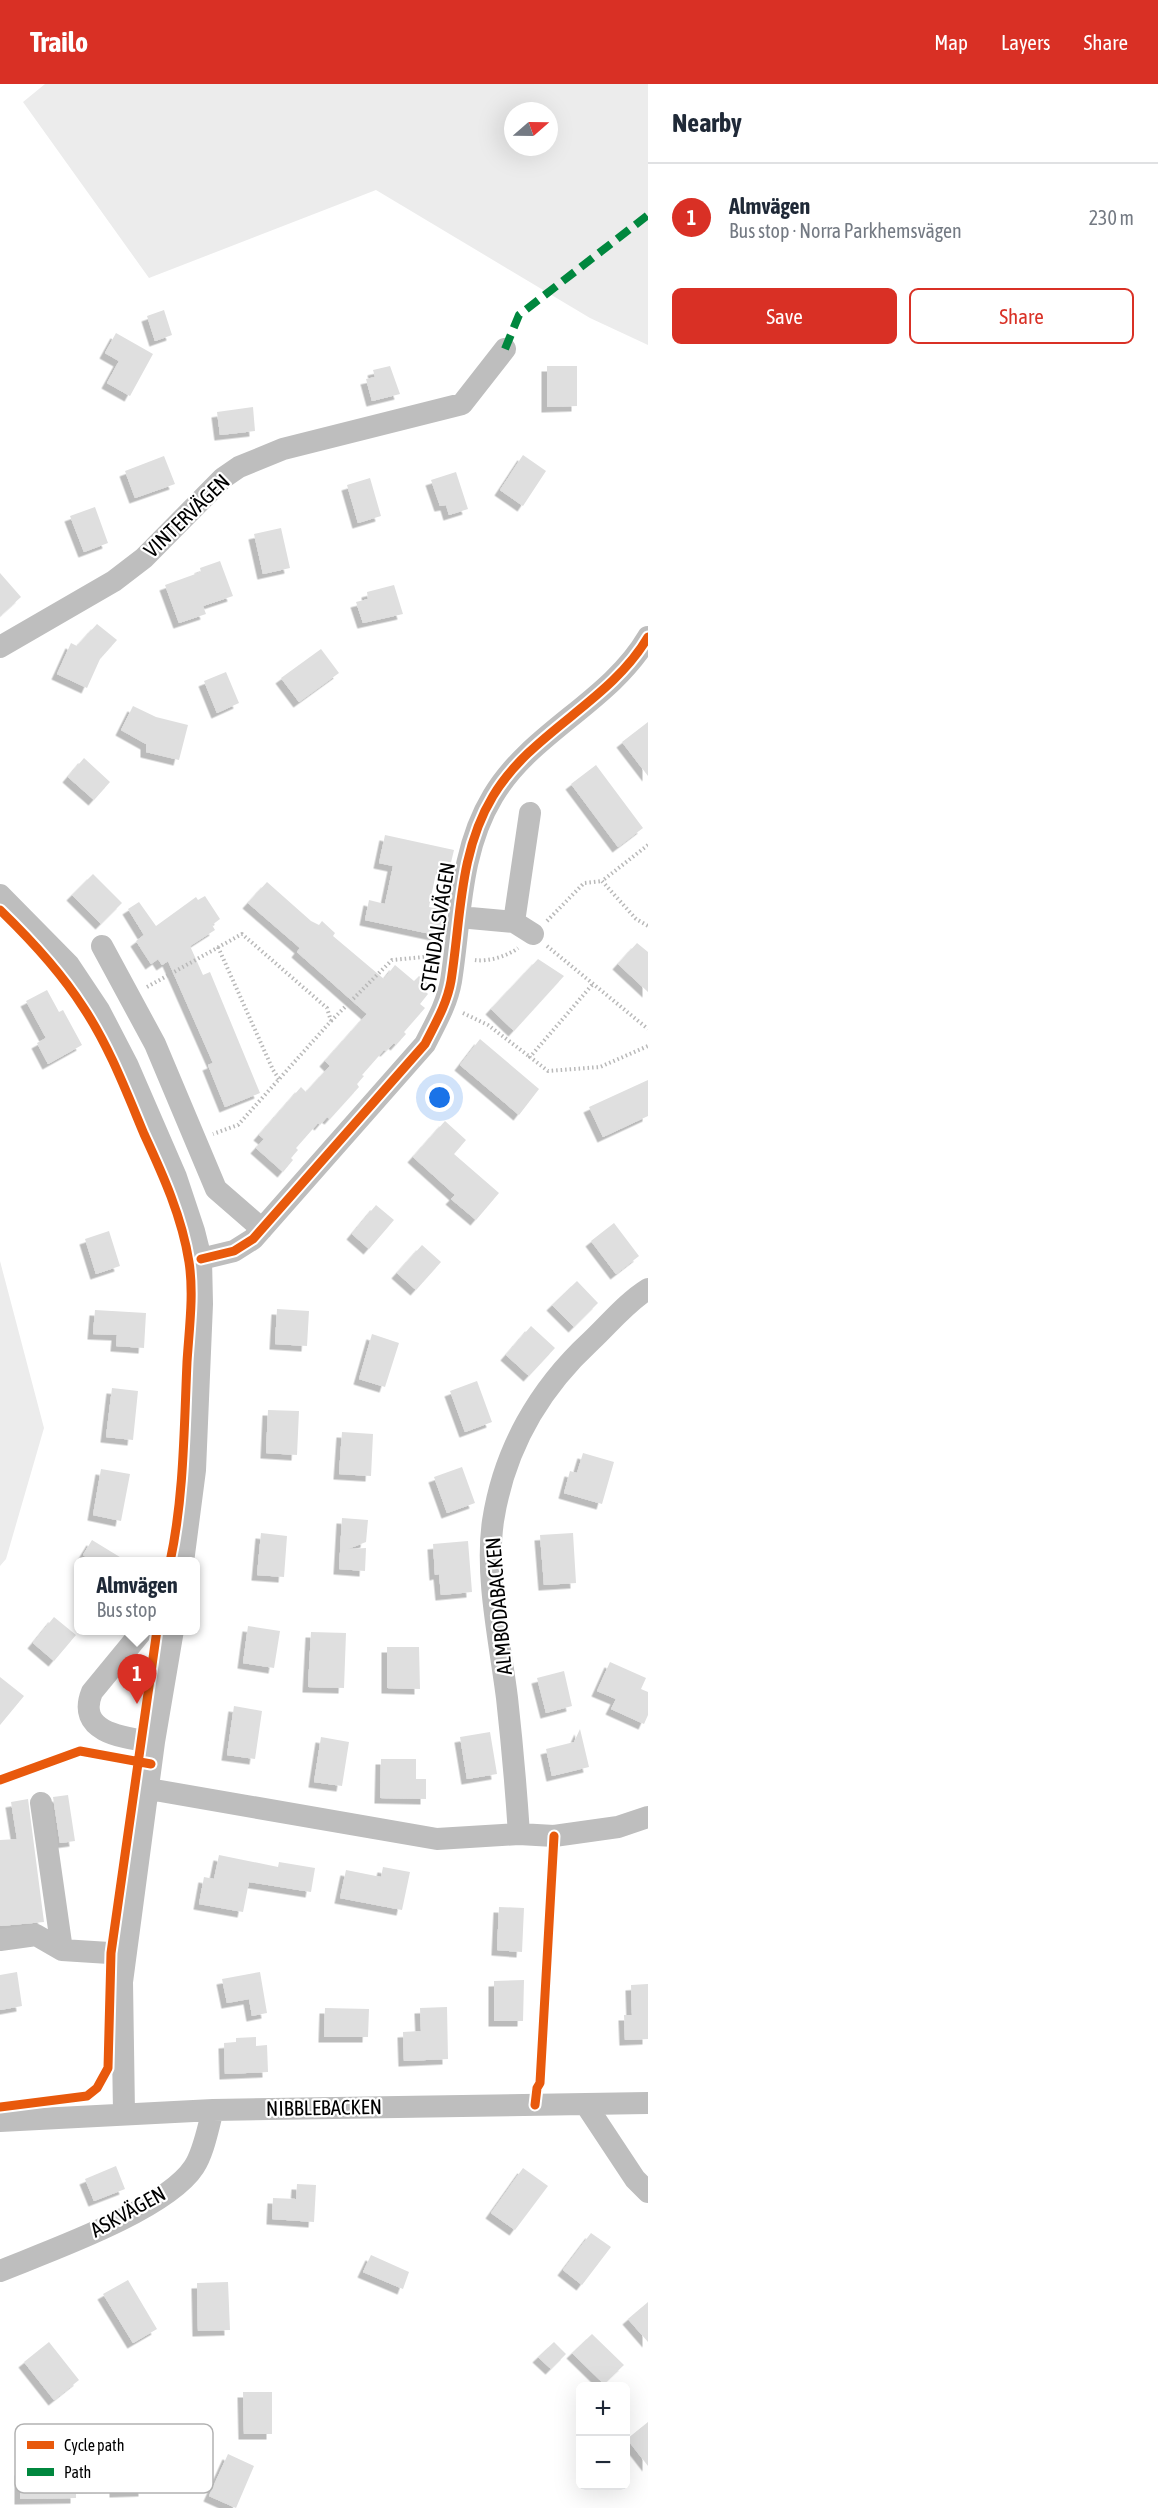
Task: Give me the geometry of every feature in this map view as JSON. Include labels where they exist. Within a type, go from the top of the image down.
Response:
[{"type":"street","name":"VINTERVÄGEN","points":[[0,647],[104,587],[144,558],[216,484],[239,466],[283,449],[462,404],[505,349]]},
{"type":"street","name":"STENDALSVÄGEN","points":[[201,1259],[234,1251],[262,1229],[425,1044],[444,1008],[451,982],[468,852],[478,824],[509,772],[623,671],[648,637]]},
{"type":"street","points":[[514,922],[530,813]]},
{"type":"street","points":[[0,895],[69,966],[99,1010],[127,1064],[176,1177],[201,1259],[196,1450],[184,1557]]},
{"type":"street","points":[[459,917],[514,922],[533,934]]},
{"type":"street","points":[[102,946],[155,1044],[216,1189],[262,1229]]},
{"type":"street","name":"ALMBODABACKEN","points":[[519,1834],[495,1599],[493,1522],[510,1458],[534,1407],[572,1358],[648,1289]]},
{"type":"street","points":[[139,1635],[92,1692],[88,1702],[94,1721],[103,1730],[126,1738],[154,1742]]},
{"type":"street","points":[[124,2113],[122,1982],[154,1742],[172,1635]]},
{"type":"street","points":[[149,1789],[437,1839],[519,1834],[554,1836],[618,1827],[648,1816]]},
{"type":"street","points":[[41,1803],[62,1950]]},
{"type":"street","points":[[0,1940],[36,1935],[62,1950],[125,1954]]},
{"type":"street","name":"NIBBLEBACKEN","points":[[0,2121],[213,2110],[648,2103]]},
{"type":"street","points":[[586,2105],[635,2179],[648,2193]]},
{"type":"street","name":"ASKVÄGEN","points":[[0,2271],[128,2216],[166,2193],[194,2167],[213,2110]]},
{"type":"path","points":[[472,970],[475,959],[482,961],[511,953],[584,883],[602,881],[648,846]]},
{"type":"path","points":[[602,881],[630,913],[648,926]]},
{"type":"path","points":[[131,996],[242,934],[327,1008],[331,1021]]},
{"type":"path","points":[[533,934],[592,986],[648,1029]]},
{"type":"path","points":[[219,947],[279,1079]]},
{"type":"path","points":[[196,1141],[238,1125],[331,1021],[392,960],[453,957]]},
{"type":"path","points":[[530,1057],[592,986]]},
{"type":"path","points":[[465,1002],[462,1013],[488,1025],[548,1071],[600,1067],[648,1046]]},
{"type":"shaded area","points":[[45,84],[648,84],[648,345],[590,318],[376,190],[149,278],[23,102]]},
{"type":"shaded area","points":[[0,1261],[44,1428],[6,1559],[0,1566]]},
{"type":"building","points":[[164,310],[172,335],[155,341],[147,316]]},
{"type":"building","points":[[116,333],[153,354],[130,396],[107,383],[119,361],[105,353]]},
{"type":"building","points":[[390,366],[400,394],[372,401],[366,379],[375,377],[373,370]]},
{"type":"building","points":[[547,366],[577,366],[577,406],[547,407]]},
{"type":"building","points":[[253,407],[255,431],[220,435],[217,412]]},
{"type":"building","points":[[523,455],[546,471],[523,506],[500,490]]},
{"type":"building","points":[[164,456],[175,484],[135,498],[125,471]]},
{"type":"building","points":[[456,472],[468,509],[449,515],[446,505],[440,506],[431,480]]},
{"type":"building","points":[[370,478],[381,516],[358,523],[347,485]]},
{"type":"building","points":[[95,507],[108,543],[84,552],[70,516]]},
{"type":"building","points":[[281,528],[290,568],[263,574],[254,534]]},
{"type":"building","points":[[220,561],[233,596],[203,606],[206,614],[179,623],[165,585],[201,572],[200,568]]},
{"type":"building","points":[[0,573],[21,597],[0,616]]},
{"type":"building","points":[[394,585],[403,614],[363,623],[356,602],[368,599],[367,592]]},
{"type":"building","points":[[97,624],[117,640],[100,659],[87,688],[57,674],[71,643],[77,646]]},
{"type":"building","points":[[321,649],[339,673],[299,702],[281,678]]},
{"type":"building","points":[[226,672],[239,703],[217,713],[204,681]]},
{"type":"building","points":[[133,706],[156,717],[188,725],[179,760],[146,752],[146,744],[121,730]]},
{"type":"building","points":[[648,722],[648,776],[622,742]]},
{"type":"building","points":[[84,758],[110,782],[94,800],[68,777]]},
{"type":"building","points":[[596,765],[643,828],[618,847],[571,784]]},
{"type":"building","points":[[385,835],[454,850],[449,871],[437,868],[429,907],[446,910],[440,936],[365,920],[369,900],[385,904],[393,866],[379,863]]},
{"type":"building","points":[[93,874],[122,903],[101,924],[72,895]]},
{"type":"building","points":[[267,882],[311,921],[319,925],[322,921],[335,933],[333,936],[384,979],[395,965],[414,981],[419,976],[431,986],[420,1004],[425,1008],[404,1032],[406,1034],[396,1045],[394,1043],[386,1051],[384,1050],[362,1075],[364,1076],[357,1084],[359,1087],[330,1119],[327,1117],[320,1125],[318,1123],[296,1148],[298,1150],[291,1158],[293,1160],[283,1172],[256,1148],[264,1139],[259,1135],[301,1087],[306,1092],[330,1066],[325,1061],[367,1014],[297,952],[300,948],[248,903]]},
{"type":"building","points":[[205,896],[220,919],[212,925],[215,930],[190,946],[203,975],[210,972],[260,1093],[225,1107],[208,1065],[213,1063],[168,961],[162,965],[158,959],[151,964],[136,941],[144,935],[128,909],[139,902],[156,926],[196,897],[198,900]]},
{"type":"building","points":[[637,943],[648,952],[648,992],[618,964]]},
{"type":"building","points":[[538,959],[564,976],[514,1031],[491,1009]]},
{"type":"building","points":[[47,990],[59,1012],[63,1010],[82,1045],[48,1064],[37,1043],[46,1038],[26,1001]]},
{"type":"building","points":[[480,1039],[539,1089],[519,1115],[460,1065]]},
{"type":"building","points":[[648,1080],[648,1116],[603,1137],[589,1107]]},
{"type":"building","points":[[445,1121],[466,1140],[454,1154],[499,1193],[476,1220],[451,1199],[455,1195],[413,1157]]},
{"type":"building","points":[[376,1205],[394,1220],[369,1249],[352,1234]]},
{"type":"building","points":[[614,1223],[639,1256],[616,1274],[591,1241]]},
{"type":"building","points":[[109,1231],[120,1266],[96,1274],[85,1239]]},
{"type":"building","points":[[422,1245],[441,1262],[416,1290],[397,1273]]},
{"type":"building","points":[[577,1281],[598,1303],[574,1327],[552,1305]]},
{"type":"building","points":[[277,1309],[309,1311],[307,1346],[275,1344]]},
{"type":"building","points":[[95,1310],[146,1313],[144,1348],[116,1346],[117,1335],[93,1334]]},
{"type":"building","points":[[531,1326],[555,1348],[529,1376],[506,1355]]},
{"type":"building","points":[[372,1334],[399,1343],[385,1387],[359,1379]]},
{"type":"building","points":[[477,1381],[492,1422],[465,1432],[450,1391]]},
{"type":"building","points":[[112,1388],[138,1391],[133,1440],[106,1437]]},
{"type":"building","points":[[268,1410],[299,1411],[297,1455],[266,1453]]},
{"type":"building","points":[[342,1432],[373,1434],[371,1476],[339,1474]]},
{"type":"building","points":[[583,1453],[614,1462],[602,1504],[564,1493],[570,1471],[577,1473]]},
{"type":"building","points":[[462,1467],[475,1503],[447,1513],[434,1477]]},
{"type":"building","points":[[101,1469],[130,1474],[121,1521],[93,1515]]},
{"type":"building","points":[[342,1518],[368,1520],[366,1542],[348,1549],[366,1548],[365,1571],[339,1569]]},
{"type":"building","points":[[261,1533],[287,1536],[284,1577],[257,1575]]},
{"type":"building","points":[[573,1533],[576,1583],[544,1585],[540,1535]]},
{"type":"building","points":[[92,1540],[120,1557],[86,1557],[83,1555]]},
{"type":"building","points":[[468,1541],[472,1592],[441,1595],[439,1574],[435,1575],[433,1544]]},
{"type":"building","points":[[54,1617],[76,1635],[54,1661],[33,1643]]},
{"type":"building","points":[[248,1626],[280,1631],[274,1668],[243,1663]]},
{"type":"building","points":[[311,1632],[346,1633],[344,1688],[308,1687]]},
{"type":"building","points":[[387,1647],[419,1647],[420,1689],[387,1688]]},
{"type":"building","points":[[610,1662],[646,1678],[641,1689],[648,1692],[648,1715],[644,1724],[611,1709],[616,1699],[597,1691]]},
{"type":"building","points":[[564,1671],[572,1706],[546,1713],[537,1678]]},
{"type":"building","points":[[0,1677],[24,1696],[0,1725]]},
{"type":"building","points":[[234,1706],[262,1711],[255,1759],[227,1755]]},
{"type":"building","points":[[580,1729],[589,1767],[552,1776],[546,1749],[574,1742]]},
{"type":"building","points":[[490,1732],[497,1774],[467,1779],[460,1737]]},
{"type":"building","points":[[321,1737],[349,1742],[342,1786],[314,1782]]},
{"type":"building","points":[[381,1759],[416,1759],[416,1779],[426,1779],[426,1799],[380,1798]]},
{"type":"building","points":[[68,1795],[75,1841],[60,1843],[53,1797]]},
{"type":"building","points":[[28,1799],[44,1922],[0,1926],[0,1840],[17,1839],[11,1802]]},
{"type":"building","points":[[219,1855],[278,1867],[279,1862],[315,1868],[311,1892],[249,1882],[243,1912],[199,1904],[204,1877],[214,1879]]},
{"type":"building","points":[[383,1867],[410,1872],[402,1910],[340,1898],[346,1870],[381,1877]]},
{"type":"building","points":[[499,1907],[524,1908],[522,1952],[497,1950]]},
{"type":"building","points":[[17,1972],[22,2006],[0,2010],[0,1975]]},
{"type":"building","points":[[260,1972],[267,2013],[252,2016],[249,1999],[227,2003],[222,1979]]},
{"type":"building","points":[[524,1980],[523,2021],[494,2021],[494,1981]]},
{"type":"building","points":[[648,1984],[648,2039],[625,2040],[624,2015],[632,2015],[631,1985]]},
{"type":"building","points":[[447,2007],[448,2059],[404,2061],[403,2032],[421,2031],[420,2008]]},
{"type":"building","points":[[325,2008],[369,2009],[368,2037],[324,2037]]},
{"type":"building","points":[[256,2037],[256,2046],[267,2045],[268,2072],[225,2074],[224,2043],[236,2042],[236,2038]]},
{"type":"building","points":[[116,2166],[125,2189],[94,2201],[85,2179]]},
{"type":"building","points":[[523,2168],[548,2186],[515,2230],[491,2213]]},
{"type":"building","points":[[297,2184],[316,2185],[314,2222],[272,2219],[273,2198],[296,2199]]},
{"type":"building","points":[[591,2233],[611,2247],[582,2285],[563,2270]]},
{"type":"building","points":[[371,2255],[409,2272],[403,2289],[363,2272]]},
{"type":"building","points":[[128,2280],[157,2329],[133,2343],[103,2294]]},
{"type":"building","points":[[228,2282],[230,2330],[198,2331],[197,2283]]},
{"type":"building","points":[[648,2302],[648,2342],[628,2319]]},
{"type":"building","points":[[592,2334],[624,2365],[606,2382],[602,2382],[572,2353]]},
{"type":"building","points":[[49,2342],[79,2380],[54,2400],[24,2362]]},
{"type":"building","points":[[554,2342],[566,2354],[551,2369],[538,2357]]},
{"type":"building","points":[[243,2392],[272,2392],[272,2434],[244,2434]]},
{"type":"building","points":[[648,2422],[648,2466],[630,2443],[630,2437]]},
{"type":"building","points":[[228,2454],[254,2466],[236,2508],[209,2496],[213,2493],[213,2487]]},
{"type":"building","points":[[20,2493],[76,2493],[76,2498],[20,2499]]},
{"type":"marked path","points":[[505,349],[519,315],[648,215]]},
{"type":"cycle path","points":[[201,1259],[234,1251],[253,1239],[425,1044],[447,998],[467,863],[473,840],[493,796],[509,773],[528,753],[613,680],[632,660],[648,637]]},
{"type":"cycle path","points":[[0,910],[55,968],[92,1022],[124,1085],[165,1181],[182,1229],[189,1262],[191,1299],[181,1488],[171,1557]]},
{"type":"cycle path","points":[[0,2107],[87,2096],[97,2088],[108,2068],[111,1953],[156,1635]]},
{"type":"cycle path","points":[[0,1780],[80,1751],[151,1764]]},
{"type":"cycle path","points":[[535,2105],[537,2088],[540,2083],[554,1836]]},
{"type":"place","name":"Almvägen","points":[[137,1704]]}]
